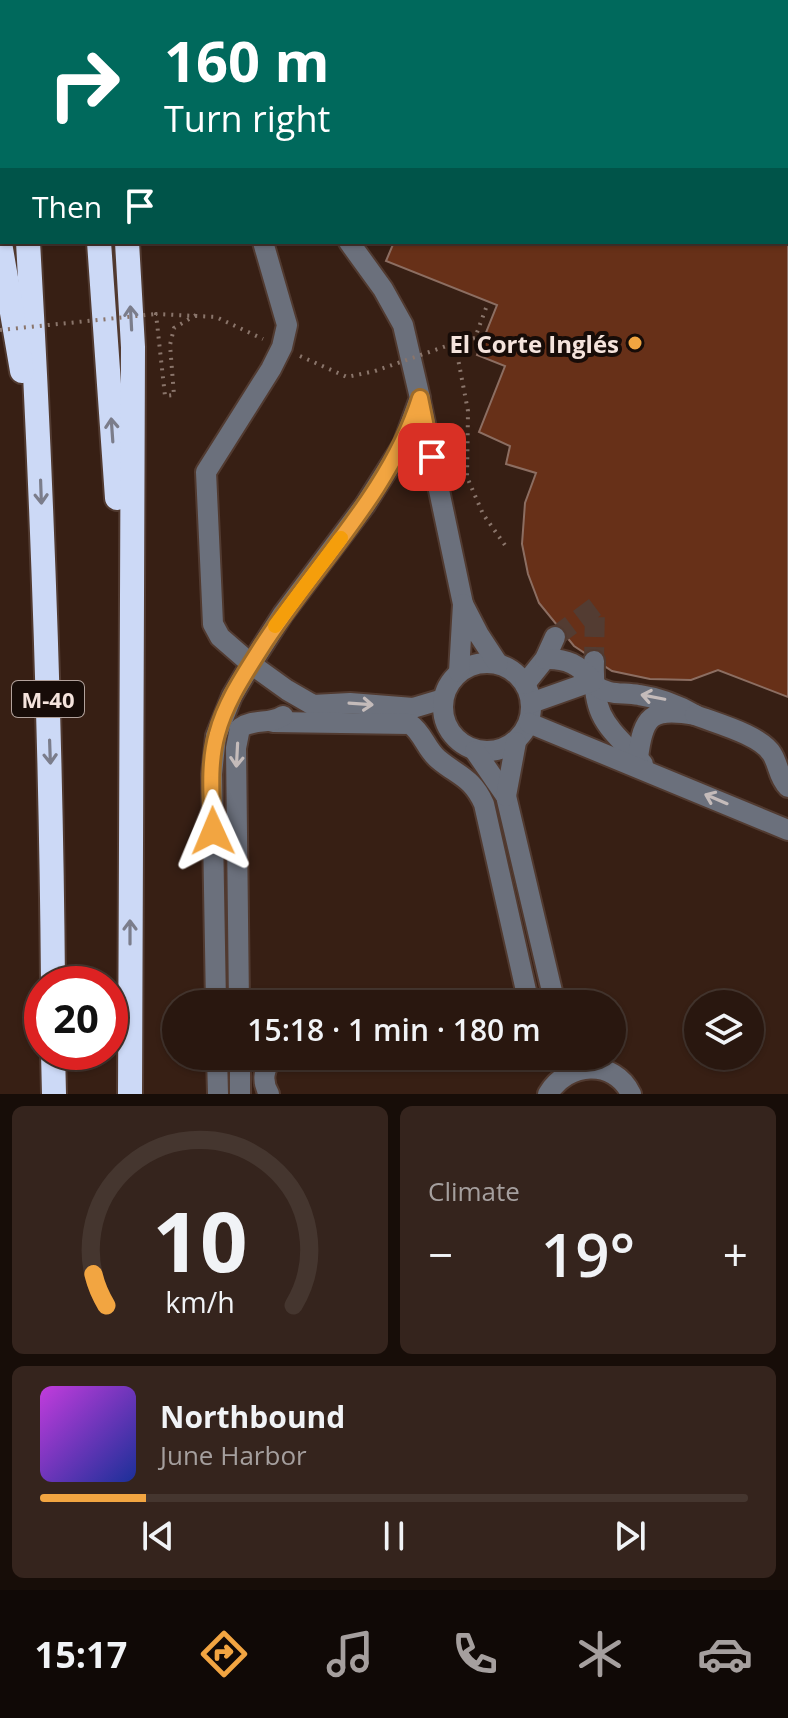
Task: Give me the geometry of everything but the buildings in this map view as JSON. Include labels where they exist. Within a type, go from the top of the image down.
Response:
[{"type":"highway","points":[[0,244],[24,378],[38,414]]},
{"type":"highway","name":"M-40","points":[[28,244],[38,414],[52,794],[53,966]]},
{"type":"highway","points":[[99,244],[130,676]]},
{"type":"highway","points":[[127,244],[133,347],[130,1094]]},
{"type":"highway","points":[[53,1070],[54,1094]]},
{"type":"lane","points":[[264,244],[287,325],[271,369],[206,472],[213,624],[220,637],[251,664],[313,705]]},
{"type":"lane","points":[[350,244],[383,289],[403,325],[463,604],[459,672]]},
{"type":"lane","points":[[216,990],[212,774],[216,736],[232,696],[283,614],[365,505],[403,445],[420,398]]},
{"type":"lane","points":[[463,604],[498,664]]},
{"type":"lane","points":[[506,796],[516,742],[528,703],[555,637]]},
{"type":"lane","points":[[545,659],[561,658],[580,666],[594,676],[604,692],[669,701],[695,715],[788,753]]},
{"type":"lane","points":[[552,990],[506,796],[475,751],[453,737],[442,712],[446,689],[459,672],[471,665],[498,664],[517,675],[528,703],[644,765],[788,830]]},
{"type":"lane","points":[[528,703],[594,676]]},
{"type":"lane","points":[[594,676],[598,707],[609,730],[644,765]]},
{"type":"lane","points":[[273,722],[287,713],[313,705],[350,703],[413,708],[443,699]]},
{"type":"lane","points":[[644,765],[642,729],[651,719],[671,710],[695,715]]},
{"type":"lane","points":[[239,990],[236,748],[240,728],[250,721],[410,724],[420,731],[437,759],[477,788],[484,804],[526,990]]},
{"type":"lane","points":[[475,751],[504,749],[516,742]]},
{"type":"lane","points":[[760,742],[773,755],[776,770],[788,787]]},
{"type":"lane","points":[[217,1070],[218,1094]]},
{"type":"lane","points":[[240,1070],[240,1094]]},
{"type":"lane","points":[[265,1070],[264,1084],[269,1094]]},
{"type":"lane","points":[[554,1087],[578,1070]]},
{"type":"lane","points":[[605,1070],[619,1078],[631,1094]]},
{"type":"path","points":[[375,371],[475,338],[486,308]]},
{"type":"path","points":[[0,330],[156,314],[196,315],[174,328],[170,345],[174,395],[165,396],[156,314]]},
{"type":"path","points":[[455,343],[468,411],[467,477],[483,514],[507,548]]},
{"type":"tunnel","points":[[555,637],[595,607],[594,661]]},
{"type":"slow traffic","points":[[275,626],[341,538]]},
{"type":"place","name":"El Corte Inglés","points":[[635,343]]},
{"type":"route","points":[[213,831],[212,774],[216,736],[232,696],[283,614],[365,505],[403,445],[420,398],[432,457]]}]
